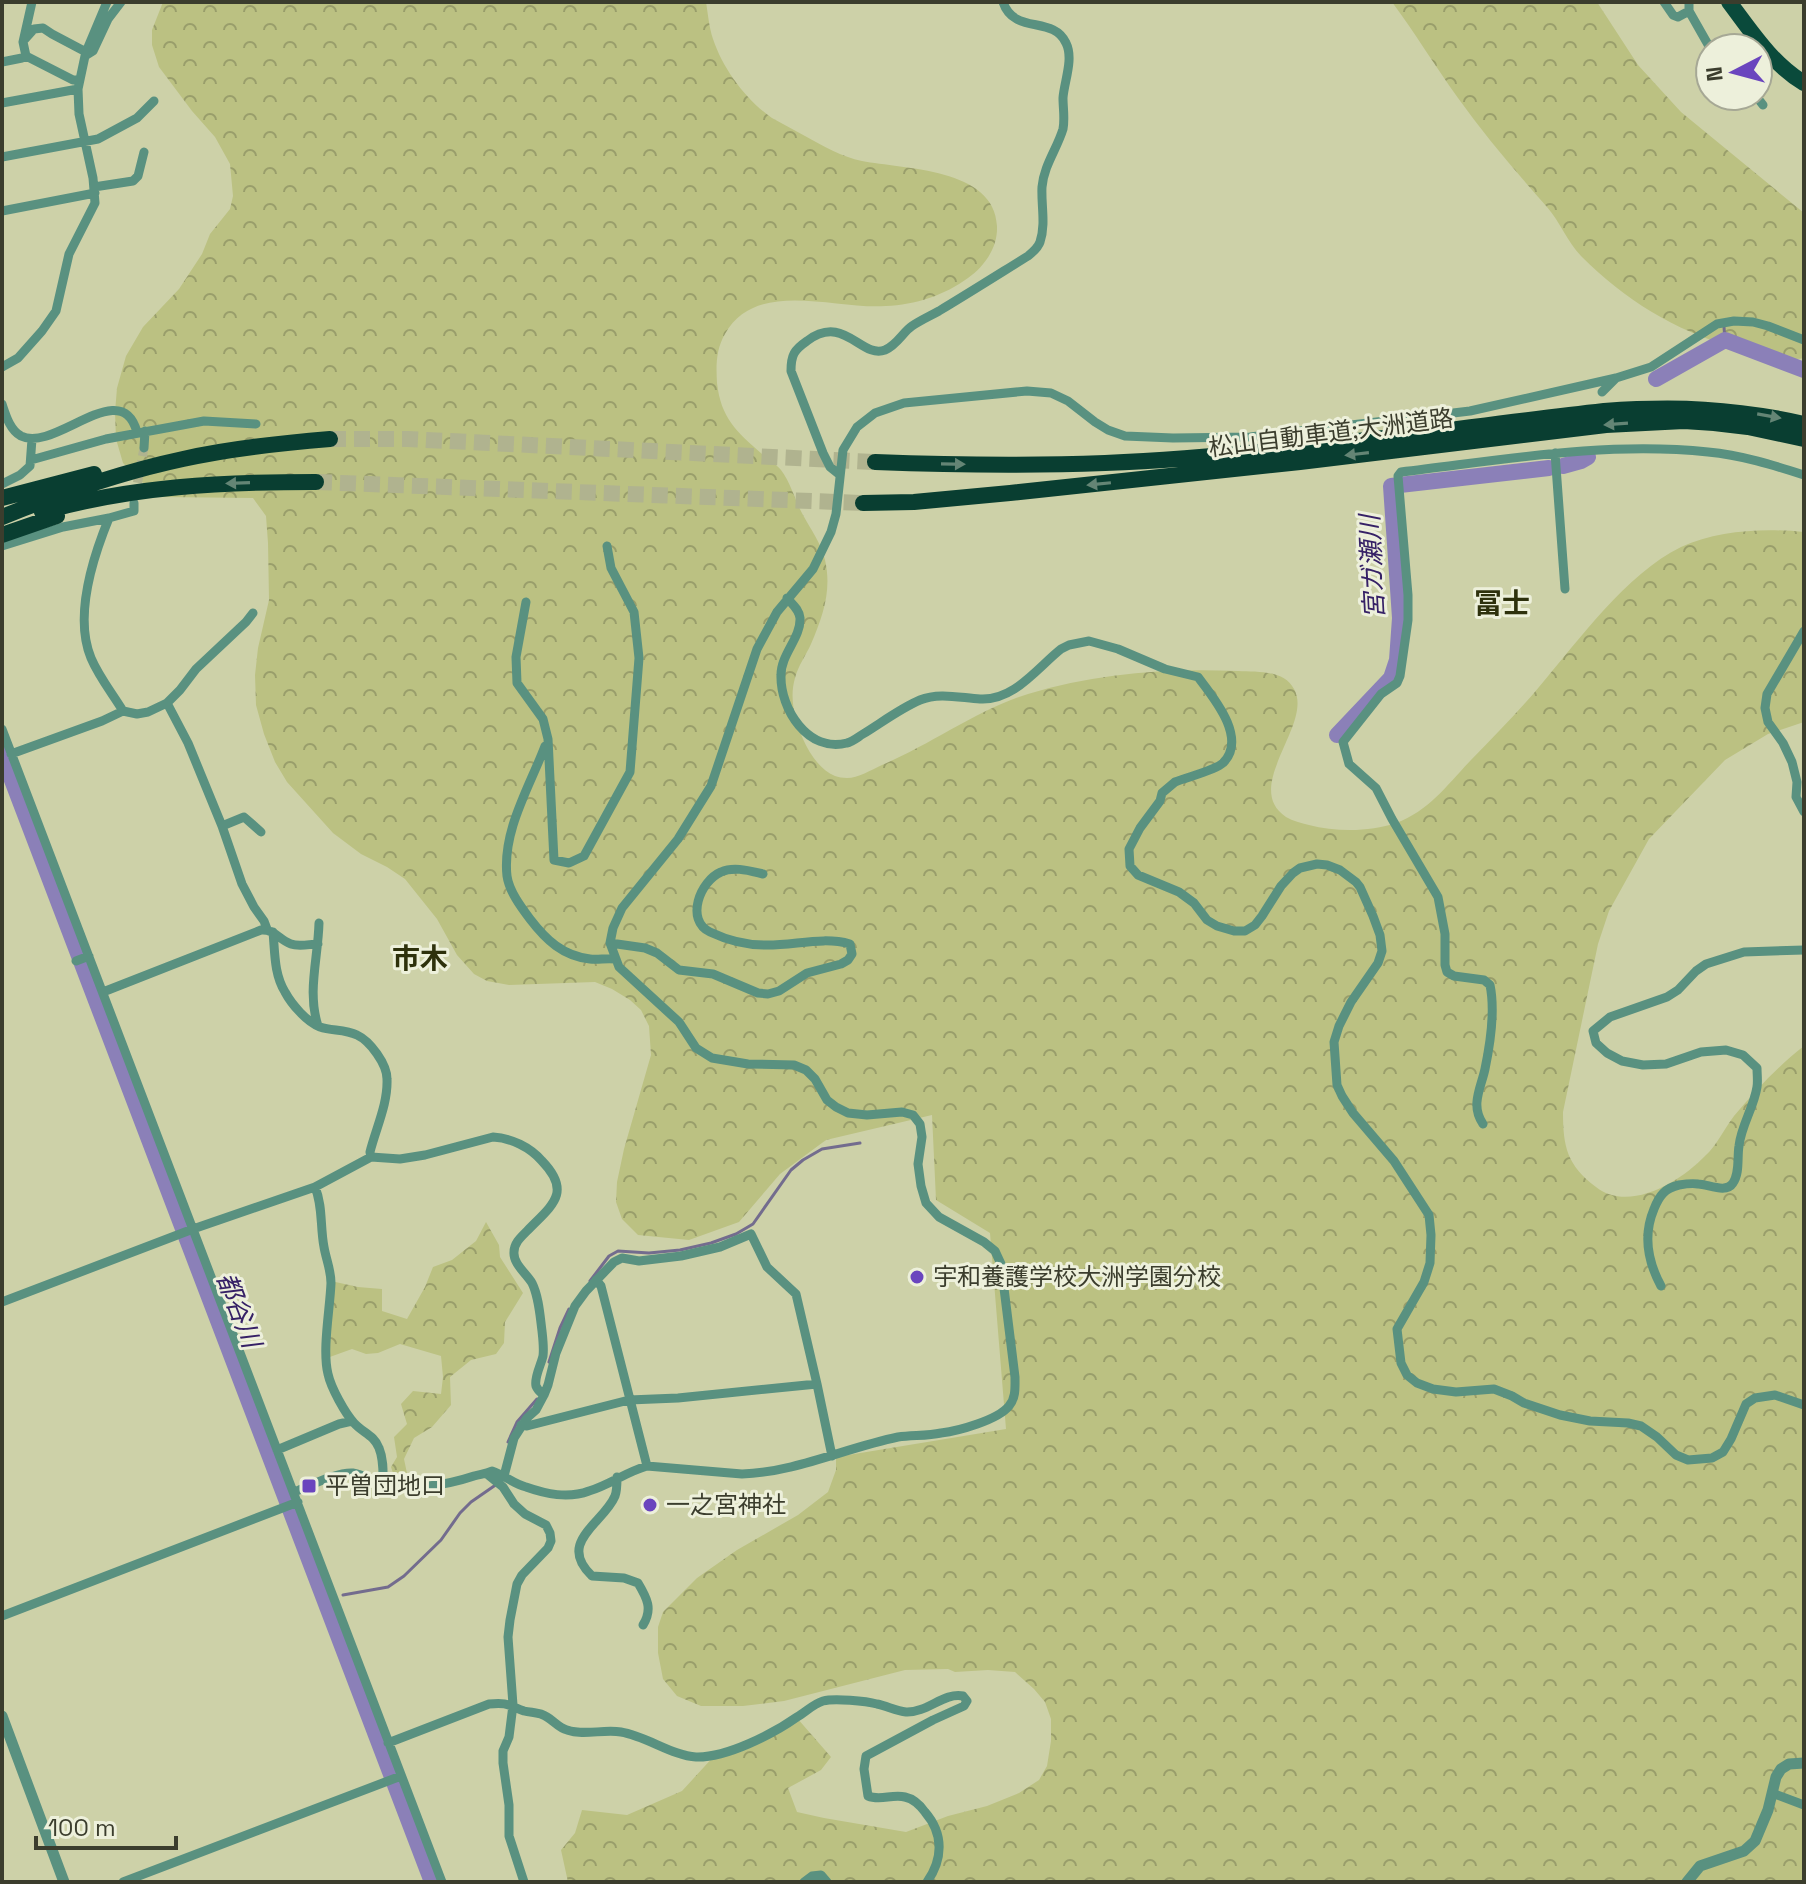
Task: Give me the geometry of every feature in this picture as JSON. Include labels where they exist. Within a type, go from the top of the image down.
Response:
[{"type":"highway","points":[[1729,2],[1748,32]]},
{"type":"highway","points":[[1774,63],[1804,83]]},
{"type":"highway","name":"松山自動車道;大洲道路","points":[[875,462],[1008,465],[1166,459],[1297,448],[1651,408],[1715,409],[1771,416],[1804,424]]},
{"type":"highway","name":"松山自動車道;大洲道路","points":[[863,503],[914,502],[1010,493],[1606,425],[1684,421],[1714,423],[1769,431],[1804,441]]},
{"type":"highway","points":[[2,520],[136,470],[185,458],[330,439]]},
{"type":"highway","points":[[2,498],[38,506],[222,483],[316,482]]},
{"type":"highway","points":[[2,535],[38,506]]},
{"type":"street","points":[[26,56],[23,42],[32,2]]},
{"type":"street","points":[[2,367],[18,358],[56,311],[69,254],[95,203],[79,114],[78,84],[85,56],[107,2]]},
{"type":"street","points":[[88,53],[93,51],[108,19],[121,2]]},
{"type":"street","points":[[840,475],[830,467],[823,453],[791,371],[791,358],[799,347],[815,335],[831,332],[849,336],[870,351],[883,351],[910,327],[1028,256],[1039,245],[1043,227],[1042,187],[1046,168],[1064,126],[1067,44],[1050,29],[1015,20],[1006,12],[1003,2]]},
{"type":"street","points":[[1664,2],[1678,17],[1689,7],[1702,32]]},
{"type":"street","points":[[23,42],[34,29],[43,28],[88,53]]},
{"type":"street","points":[[2,62],[26,56],[78,84]]},
{"type":"street","points":[[2,103],[78,84]]},
{"type":"street","points":[[2,157],[98,139],[137,118],[154,101]]},
{"type":"street","points":[[2,211],[133,181],[138,176],[144,152]]},
{"type":"street","points":[[2,1616],[293,1501],[336,1476],[354,1473],[383,1485],[445,1485],[492,1471],[521,1486],[548,1494],[567,1495],[588,1492],[647,1466],[742,1474],[788,1468],[900,1437],[943,1433],[996,1417],[1010,1406],[1015,1395],[1015,1377],[1001,1264],[995,1251],[984,1242],[939,1217],[926,1203],[918,1164],[922,1137],[920,1124],[913,1115],[902,1112],[848,1113],[827,1100],[806,1070],[794,1065],[748,1064],[712,1058],[696,1048],[679,1022],[619,967],[610,943],[622,908],[678,839],[711,786],[757,649],[777,612],[813,569],[831,532],[843,450],[857,427],[875,413],[904,403],[1027,391],[1051,393],[1068,401],[1108,430],[1125,436],[1250,437],[1470,411],[1616,378],[1651,367],[1717,324],[1734,321],[1768,326],[1804,340]]},
{"type":"street","points":[[1602,392],[1616,378]]},
{"type":"street","points":[[2,404],[8,422],[19,435],[32,439],[115,409],[135,423],[141,432],[144,448]]},
{"type":"street","points":[[31,460],[106,439],[204,421],[256,424]]},
{"type":"street","points":[[1585,450],[1590,437]]},
{"type":"street","points":[[2,484],[30,466],[32,439]]},
{"type":"street","points":[[1483,1124],[1478,1116],[1477,1099],[1488,1048],[1490,985],[1484,980],[1454,976],[1447,972],[1445,934],[1438,897],[1376,788],[1349,764],[1343,742],[1381,694],[1397,683],[1400,676],[1408,620],[1408,595],[1398,476],[1401,472],[1555,453],[1646,449],[1709,452],[1767,463],[1804,475]]},
{"type":"street","points":[[1555,453],[1565,589]]},
{"type":"street","points":[[2,546],[63,527],[134,511],[134,503]]},
{"type":"street","points":[[109,518],[90,576],[85,601],[86,630],[89,654],[123,711]]},
{"type":"street","points":[[526,602],[516,657],[517,683],[543,719],[548,739],[554,860],[569,863],[584,856],[630,772],[633,755],[639,658],[634,612],[611,568],[607,546]]},
{"type":"street","points":[[787,598],[799,611],[800,620],[784,658],[781,674],[783,692],[793,720],[802,731],[829,744],[848,743],[922,699],[952,695],[981,699],[1001,696],[1019,687],[1061,649],[1089,641],[1118,649],[1165,669],[1198,677],[1224,712],[1231,748],[1222,764],[1175,782],[1162,793],[1129,849],[1130,866],[1138,875],[1179,892],[1194,903],[1207,920],[1234,931],[1245,931],[1255,925],[1281,886],[1300,868],[1327,865],[1340,870],[1360,887],[1380,935],[1382,951],[1378,963],[1351,1002],[1339,1026],[1334,1042],[1337,1085],[1353,1113],[1394,1161],[1429,1215],[1430,1263],[1424,1282],[1397,1329],[1401,1363],[1407,1375],[1417,1383],[1456,1392],[1494,1389],[1560,1415],[1641,1426],[1676,1455],[1688,1460],[1712,1458],[1723,1452],[1746,1404],[1755,1398],[1775,1395],[1804,1405]]},
{"type":"street","points":[[11,754],[123,711],[137,714],[167,703],[196,669],[253,613]]},
{"type":"street","points":[[1804,631],[1767,694],[1765,708],[1768,722],[1792,762],[1797,782],[1796,797],[1804,812]]},
{"type":"street","points":[[167,703],[188,743],[242,884],[270,931],[277,974],[284,991],[292,1003],[318,1026],[358,1035],[381,1059],[387,1072],[384,1109],[371,1157]]},
{"type":"street","points":[[2,729],[83,958],[103,992],[188,1231],[277,1450],[293,1501],[388,1743],[396,1778],[442,1882]]},
{"type":"street","points":[[548,739],[514,821],[507,877],[512,892],[526,913],[544,937],[560,950],[593,960],[615,959]]},
{"type":"street","points":[[222,826],[244,817],[261,832]]},
{"type":"street","points":[[610,943],[645,948],[679,970],[713,974],[758,993],[768,994],[779,991],[807,973],[848,960],[852,954],[850,944],[836,940],[763,945],[729,940],[705,930],[699,920],[697,904],[701,891],[712,877],[723,871],[743,869],[763,874]]},
{"type":"street","points":[[318,1026],[312,998],[319,923]]},
{"type":"street","points":[[270,931],[294,945],[318,944]]},
{"type":"street","points":[[103,992],[270,931]]},
{"type":"street","points":[[1661,1286],[1653,1271],[1647,1237],[1649,1219],[1659,1196],[1668,1188],[1680,1185],[1700,1183],[1721,1188],[1734,1182],[1739,1144],[1757,1086],[1757,1068],[1743,1055],[1726,1050],[1701,1052],[1666,1064],[1643,1065],[1622,1061],[1596,1043],[1593,1031],[1610,1017],[1667,997],[1706,964],[1744,952],[1804,950]]},
{"type":"street","points":[[2,1302],[188,1231],[315,1187],[371,1157],[400,1159],[493,1137],[504,1138],[539,1157],[557,1183],[558,1193],[552,1206],[516,1243],[513,1253],[516,1263],[531,1281],[538,1303],[544,1341],[536,1380],[541,1393]]},
{"type":"street","points":[[315,1187],[320,1198],[324,1247],[331,1281],[327,1372],[352,1421],[371,1435],[379,1448],[383,1485]]},
{"type":"street","points":[[504,1476],[514,1438],[521,1425],[536,1410],[575,1306],[614,1262],[622,1258],[639,1261],[681,1256],[720,1247],[751,1234],[767,1267],[796,1294],[832,1456]]},
{"type":"street","points":[[596,1280],[601,1286],[647,1466]]},
{"type":"street","points":[[521,1425],[629,1400],[817,1384]]},
{"type":"street","points":[[277,1450],[352,1421]]},
{"type":"street","points":[[487,1474],[503,1487],[525,1514],[546,1525],[551,1541],[522,1575],[514,1594],[508,1637],[513,1705],[503,1763],[509,1805],[509,1836],[524,1882]]},
{"type":"street","points":[[617,1477],[615,1496],[583,1535],[579,1551],[583,1568],[592,1576],[624,1578],[638,1583],[647,1597],[649,1616],[643,1625]]},
{"type":"street","points":[[388,1743],[489,1704],[504,1703],[546,1716],[570,1732],[624,1732],[695,1757],[715,1755],[769,1735],[827,1700],[876,1703],[909,1712],[923,1710],[955,1694],[963,1696],[967,1701],[964,1706],[866,1756],[865,1790],[868,1796],[875,1799],[901,1796],[911,1799],[932,1819],[938,1833],[940,1856],[927,1882]]},
{"type":"street","points":[[2,1716],[64,1882]]},
{"type":"street","points":[[1687,1882],[1700,1866],[1744,1851],[1755,1841],[1781,1769],[1789,1764],[1804,1763]]},
{"type":"street","points":[[123,1882],[396,1778]]},
{"type":"street","points":[[1772,1793],[1804,1805]]},
{"type":"street","points":[[804,1882],[812,1876],[821,1875],[827,1882]]},
{"type":"green space","points":[[163,2],[706,2],[717,50],[729,72],[745,93],[772,118],[847,157],[944,175],[981,192],[992,207],[997,234],[985,262],[959,284],[908,304],[866,306],[798,300],[756,307],[739,317],[725,334],[718,352],[717,383],[726,415],[784,475],[825,560],[827,582],[823,613],[796,674],[793,701],[808,750],[820,765],[835,776],[851,778],[864,773],[991,709],[1054,687],[1158,671],[1262,672],[1277,675],[1290,683],[1298,703],[1295,720],[1274,773],[1271,789],[1274,804],[1286,817],[1319,827],[1353,830],[1386,826],[1408,818],[1437,796],[1523,706],[1604,610],[1661,559],[1681,547],[1710,537],[1773,530],[1804,532],[1804,722],[1768,734],[1725,760],[1649,839],[1609,911],[1598,944],[1563,1112],[1569,1154],[1586,1179],[1609,1194],[1623,1197],[1654,1191],[1694,1166],[1713,1147],[1734,1116],[1759,1088],[1804,1046],[1804,1882],[568,1882],[561,1850],[575,1833],[582,1810],[627,1815],[682,1791],[715,1755],[797,1718],[831,1757],[821,1770],[788,1788],[797,1812],[906,1832],[987,1806],[1019,1793],[1039,1780],[1047,1766],[1051,1719],[1045,1702],[1015,1672],[905,1670],[784,1701],[743,1706],[701,1706],[677,1696],[663,1679],[658,1653],[658,1627],[663,1612],[697,1578],[737,1550],[798,1515],[828,1492],[836,1470],[836,1457],[1006,1429],[990,1233],[936,1200],[932,1115],[826,1140],[780,1174],[739,1222],[689,1240],[638,1235],[622,1219],[616,1202],[624,1149],[651,1055],[649,1026],[641,1010],[612,989],[595,982],[509,985],[487,981],[474,974],[457,955],[437,919],[405,879],[361,854],[333,833],[287,782],[275,762],[256,705],[258,648],[269,600],[266,516],[253,498],[161,497],[123,463],[116,439],[117,388],[126,356],[143,327],[179,289],[202,254],[210,234],[230,209],[233,196],[230,164],[215,137],[159,67],[152,45],[152,30]]},
{"type":"green space","points":[[1392,2],[1597,2],[1638,65],[1681,112],[1804,213],[1804,358],[1768,357],[1712,340],[1671,323],[1615,287],[1577,251],[1552,213],[1479,126]]},
{"type":"green space","points":[[486,1222],[499,1245],[500,1257],[523,1293],[505,1322],[504,1343],[496,1354],[471,1360],[450,1377],[451,1405],[432,1427],[414,1438],[404,1459],[408,1478],[394,1476],[391,1467],[397,1457],[394,1437],[407,1424],[401,1404],[413,1391],[441,1394],[441,1356],[400,1344],[378,1353],[366,1354],[352,1349],[327,1358],[331,1281],[382,1289],[382,1311],[407,1319],[433,1267],[452,1260],[476,1241]]},
{"type":"waterway","points":[[1724,327],[1725,340]]},
{"type":"waterway","name":"宮ガ瀬川","points":[[1656,379],[1725,340],[1804,370]]},
{"type":"waterway","name":"宮ガ瀬川","points":[[1563,466],[1588,457]]},
{"type":"waterway","name":"宮ガ瀬川","points":[[1337,735],[1391,678],[1397,660],[1400,618],[1391,486],[1549,468]]},
{"type":"waterway","name":"都谷川","points":[[2,754],[432,1882]]},
{"type":"waterway","points":[[590,1281],[609,1256],[618,1251],[649,1253],[680,1250],[736,1234],[753,1224],[791,1170],[803,1160],[822,1149],[860,1143]]},
{"type":"waterway","points":[[549,1362],[569,1309]]},
{"type":"waterway","points":[[508,1442],[517,1422],[537,1399]]},
{"type":"waterway","points":[[343,1595],[388,1587],[404,1576],[441,1540],[471,1502],[497,1484]]},
{"type":"tunnel","points":[[330,439],[408,439],[875,462]]},
{"type":"tunnel","points":[[135,496],[144,448]]},
{"type":"tunnel","points":[[316,482],[863,503]]},
{"type":"place","name":"宇和養護学校大洲学園分校","points":[[917,1277]]},
{"type":"place","name":"平曽団地口","points":[[309,1486]]},
{"type":"place","name":"一之宮神社","points":[[650,1505]]},
{"type":"district","name":"冨士","points":[[1502,603]]},
{"type":"district","name":"市木","points":[[420,958]]}]
